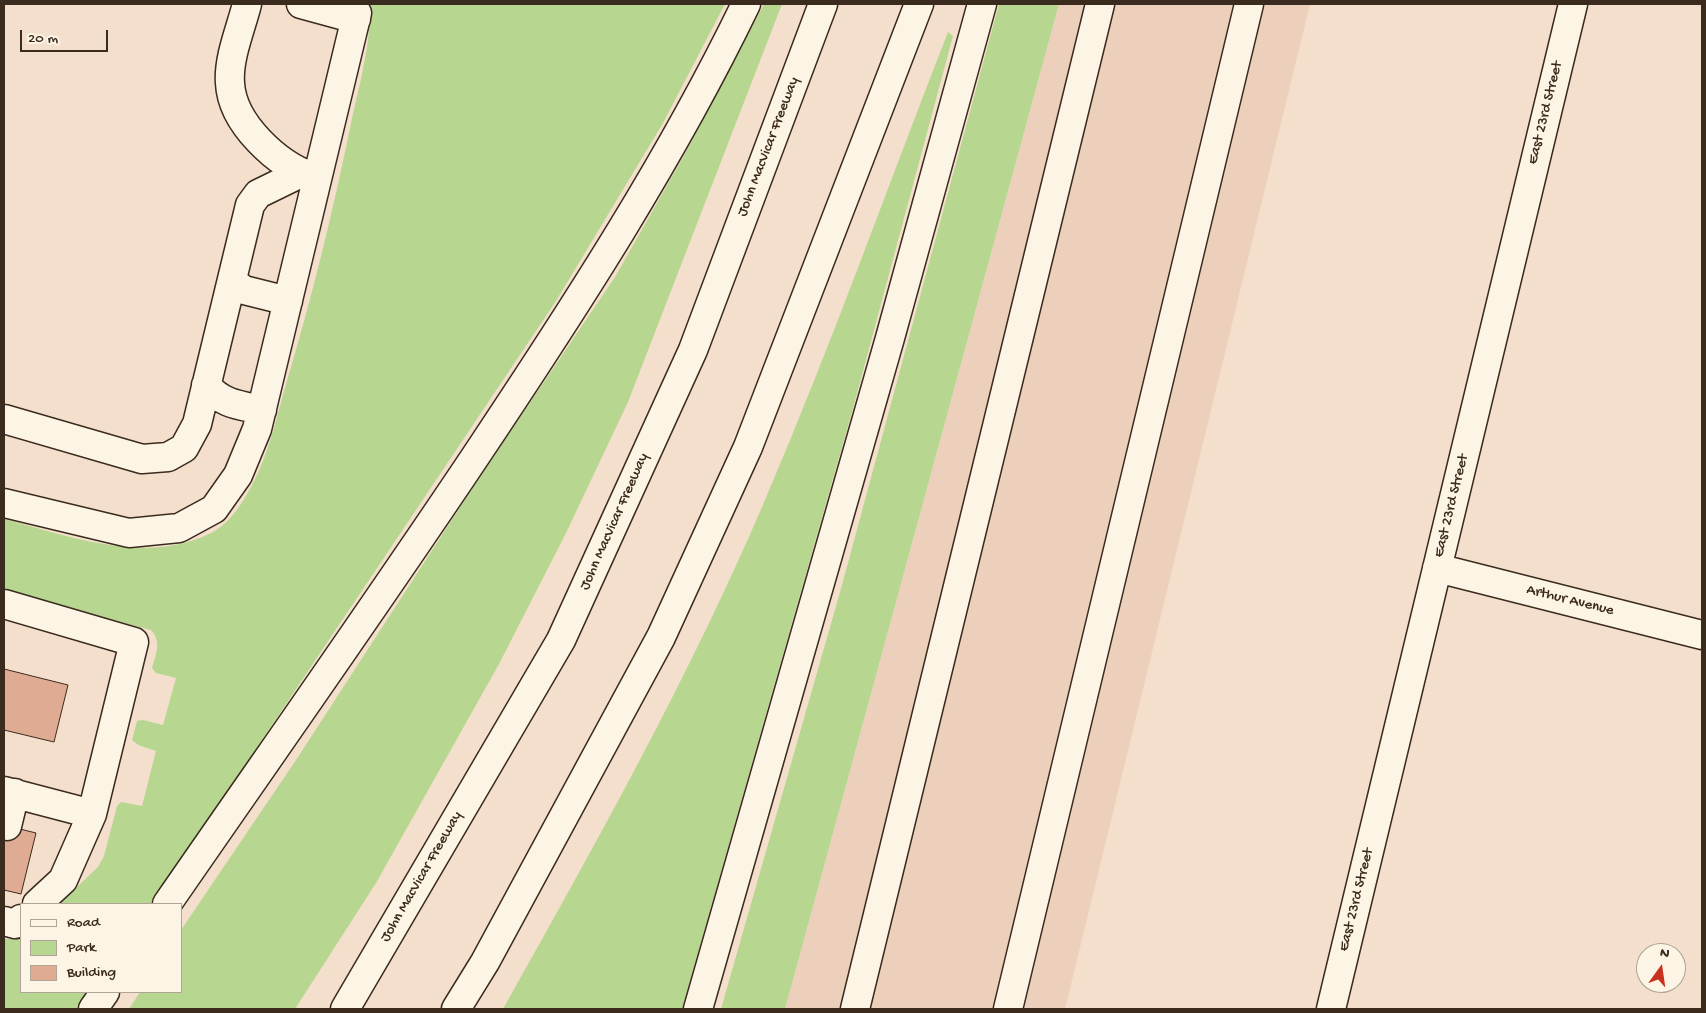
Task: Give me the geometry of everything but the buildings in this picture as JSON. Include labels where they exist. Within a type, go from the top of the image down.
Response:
[{"type":"main road","points":[[247,4],[233,60],[230,83],[233,99],[244,123],[261,143],[282,162],[309,176]]},
{"type":"main road","points":[[4,503],[129,532],[179,528],[214,509],[238,475],[257,429],[262,410],[288,301],[309,176],[357,16],[301,4]]},
{"type":"main road","points":[[167,903],[430,525],[591,282],[670,150],[713,72],[746,4]]},
{"type":"main road","name":"John MacVicar Freeway","points":[[345,1009],[565,632],[693,350],[823,4]]},
{"type":"main road","points":[[456,1009],[484,962],[661,637],[748,447],[919,4]]},
{"type":"main road","points":[[698,1009],[890,338],[982,4]]},
{"type":"main road","points":[[855,1009],[1100,4]]},
{"type":"main road","points":[[1008,1009],[1249,4]]},
{"type":"main road","name":"East 23rd Street","points":[[1331,1009],[1573,4]]},
{"type":"main road","points":[[4,419],[142,459],[168,457],[184,448],[197,424],[233,282],[250,205],[258,194],[309,176]]},
{"type":"main road","points":[[233,282],[244,290],[288,301]]},
{"type":"main road","points":[[206,385],[216,397],[227,402],[262,410]]},
{"type":"main road","name":"Arthur Avenue","points":[[1437,568],[1702,635]]},
{"type":"main road","points":[[4,604],[134,642],[92,814],[64,880],[38,903]]},
{"type":"main road","points":[[7,826],[9,792],[92,814]]},
{"type":"main road","points":[[4,921],[15,924],[20,920]]},
{"type":"main road","points":[[93,1009],[105,993]]},
{"type":"shaded area","points":[[1059,4],[1310,4],[1065,1009],[785,1009]]},
{"type":"green space","points":[[360,4],[725,4],[663,123],[556,301],[153,903],[60,903],[98,867],[104,856],[117,806],[121,802],[142,806],[156,751],[138,745],[132,740],[137,721],[143,720],[163,725],[176,678],[156,673],[152,668],[157,644],[151,630],[4,592],[4,519],[54,533],[107,544],[159,547],[184,543],[209,534],[229,520],[239,506],[258,472],[269,445],[330,221],[368,40],[369,30]]},
{"type":"green space","points":[[764,4],[782,4],[628,402],[566,533],[499,664],[376,883],[295,1009],[129,1009],[139,993],[182,993],[182,929],[296,760],[477,481],[615,277],[686,152]]},
{"type":"green space","points":[[999,4],[1059,4],[785,1009],[721,1009],[842,585]]},
{"type":"green space","points":[[948,32],[953,36],[852,412],[682,1009],[503,1009],[641,758],[674,695],[736,566],[813,384]]},
{"type":"green space","points":[[20,938],[20,993],[92,993],[80,1009],[4,1009],[4,939]]}]
